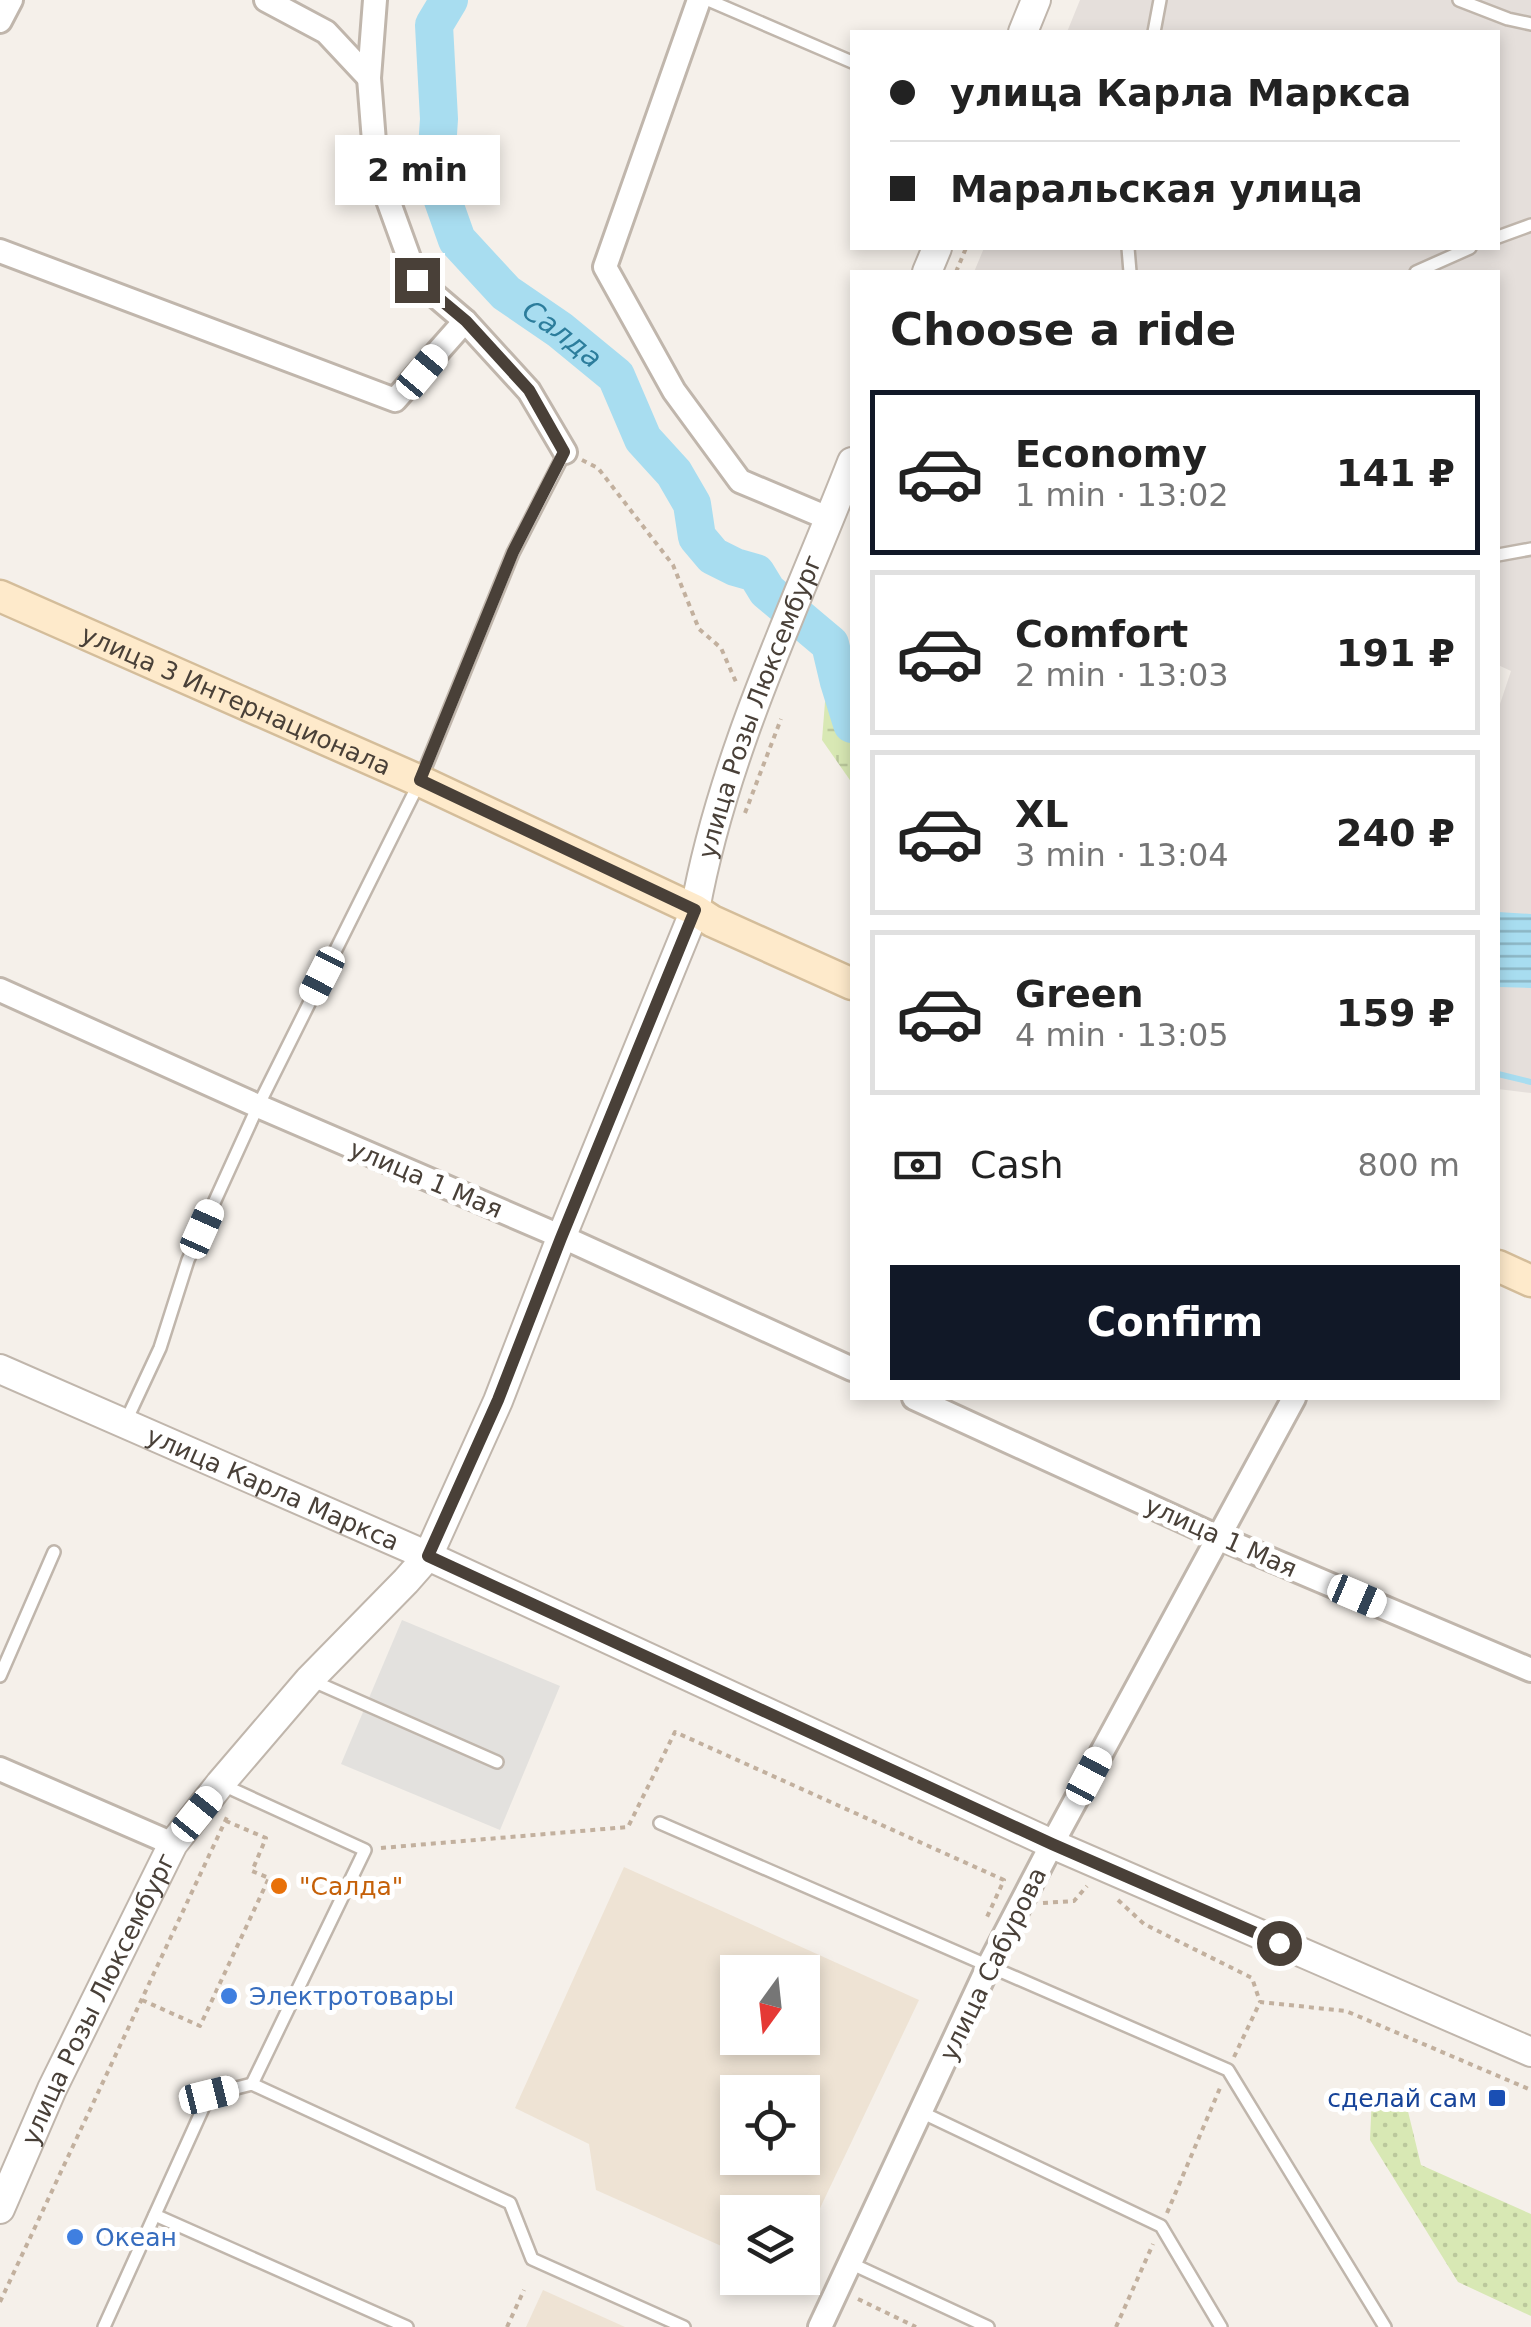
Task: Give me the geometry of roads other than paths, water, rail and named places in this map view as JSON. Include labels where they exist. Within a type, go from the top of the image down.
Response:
[{"type":"main road","name":"улица 3 Интернационала","points":[[0,596],[420,780],[850,983]]},
{"type":"main road","points":[[1500,1267],[1531,1281]]},
{"type":"street","points":[[0,22],[11,0]]},
{"type":"street","points":[[266,0],[326,32],[369,78]]},
{"type":"street","points":[[375,0],[369,78],[376,166],[417,280],[466,321],[529,390],[564,452]]},
{"type":"street","points":[[699,0],[605,267],[674,391],[740,481],[830,519]]},
{"type":"street","points":[[1024,30],[1036,0]]},
{"type":"street","points":[[0,251],[394,400],[466,321]]},
{"type":"street","name":"улица Розы Люксембург","points":[[0,2208],[52,2089],[173,1844],[230,1788],[309,1680],[428,1556],[498,1400],[695,910],[702,868],[750,713],[849,480]]},
{"type":"street","name":"улица 1 Мая","points":[[0,990],[850,1368]]},
{"type":"street","name":"улица Карла Маркса","points":[[0,1369],[428,1556],[1099,1865],[1531,2052]]},
{"type":"street","name":"улица 1 Мая","points":[[918,1400],[1218,1536],[1531,1670]]},
{"type":"street","name":"улица Сабурова","points":[[820,2327],[921,2112],[979,1961],[1052,1844],[1293,1400]]},
{"type":"street","points":[[0,1768],[173,1844]]},
{"type":"lane","points":[[708,0],[850,61]]},
{"type":"lane","points":[[1154,30],[1160,0]]},
{"type":"lane","points":[[1460,0],[1531,24]]},
{"type":"lane","points":[[1500,236],[1531,226]]},
{"type":"lane","points":[[1420,270],[1466,250]]},
{"type":"lane","points":[[125,1423],[160,1348],[188,1260],[258,1106],[420,780],[513,552],[564,452]]},
{"type":"lane","points":[[1500,555],[1531,549]]},
{"type":"lane","points":[[0,1676],[54,1552]]},
{"type":"lane","points":[[309,1680],[497,1762]]},
{"type":"lane","points":[[230,1788],[365,1850],[252,2084]]},
{"type":"lane","points":[[660,1823],[1228,2070],[1385,2327]]},
{"type":"lane","points":[[104,2327],[209,2095],[252,2084],[510,2203],[532,2259],[684,2327]]},
{"type":"lane","points":[[921,2112],[1161,2226],[1221,2327]]},
{"type":"lane","points":[[155,2216],[407,2327]]},
{"type":"lane","points":[[850,2263],[988,2327]]},
{"type":"water","points":[[1500,912],[1531,914],[1531,988],[1500,987]]},
{"type":"waterway","name":"Салда","points":[[449,0],[434,25],[439,119],[435,178],[457,240],[506,293],[616,376],[643,439],[674,473],[692,504],[697,537],[713,556],[756,573],[767,591],[830,644],[850,718]]},
{"type":"waterway","points":[[1500,1074],[1531,1082]]},
{"type":"place","name":"\"Салда\"","points":[[279,1886]]},
{"type":"place","name":"Электротовары","points":[[229,1996]]},
{"type":"place","name":"сделай сам","points":[[1497,2098]]},
{"type":"place","name":"Океан","points":[[75,2237]]}]
